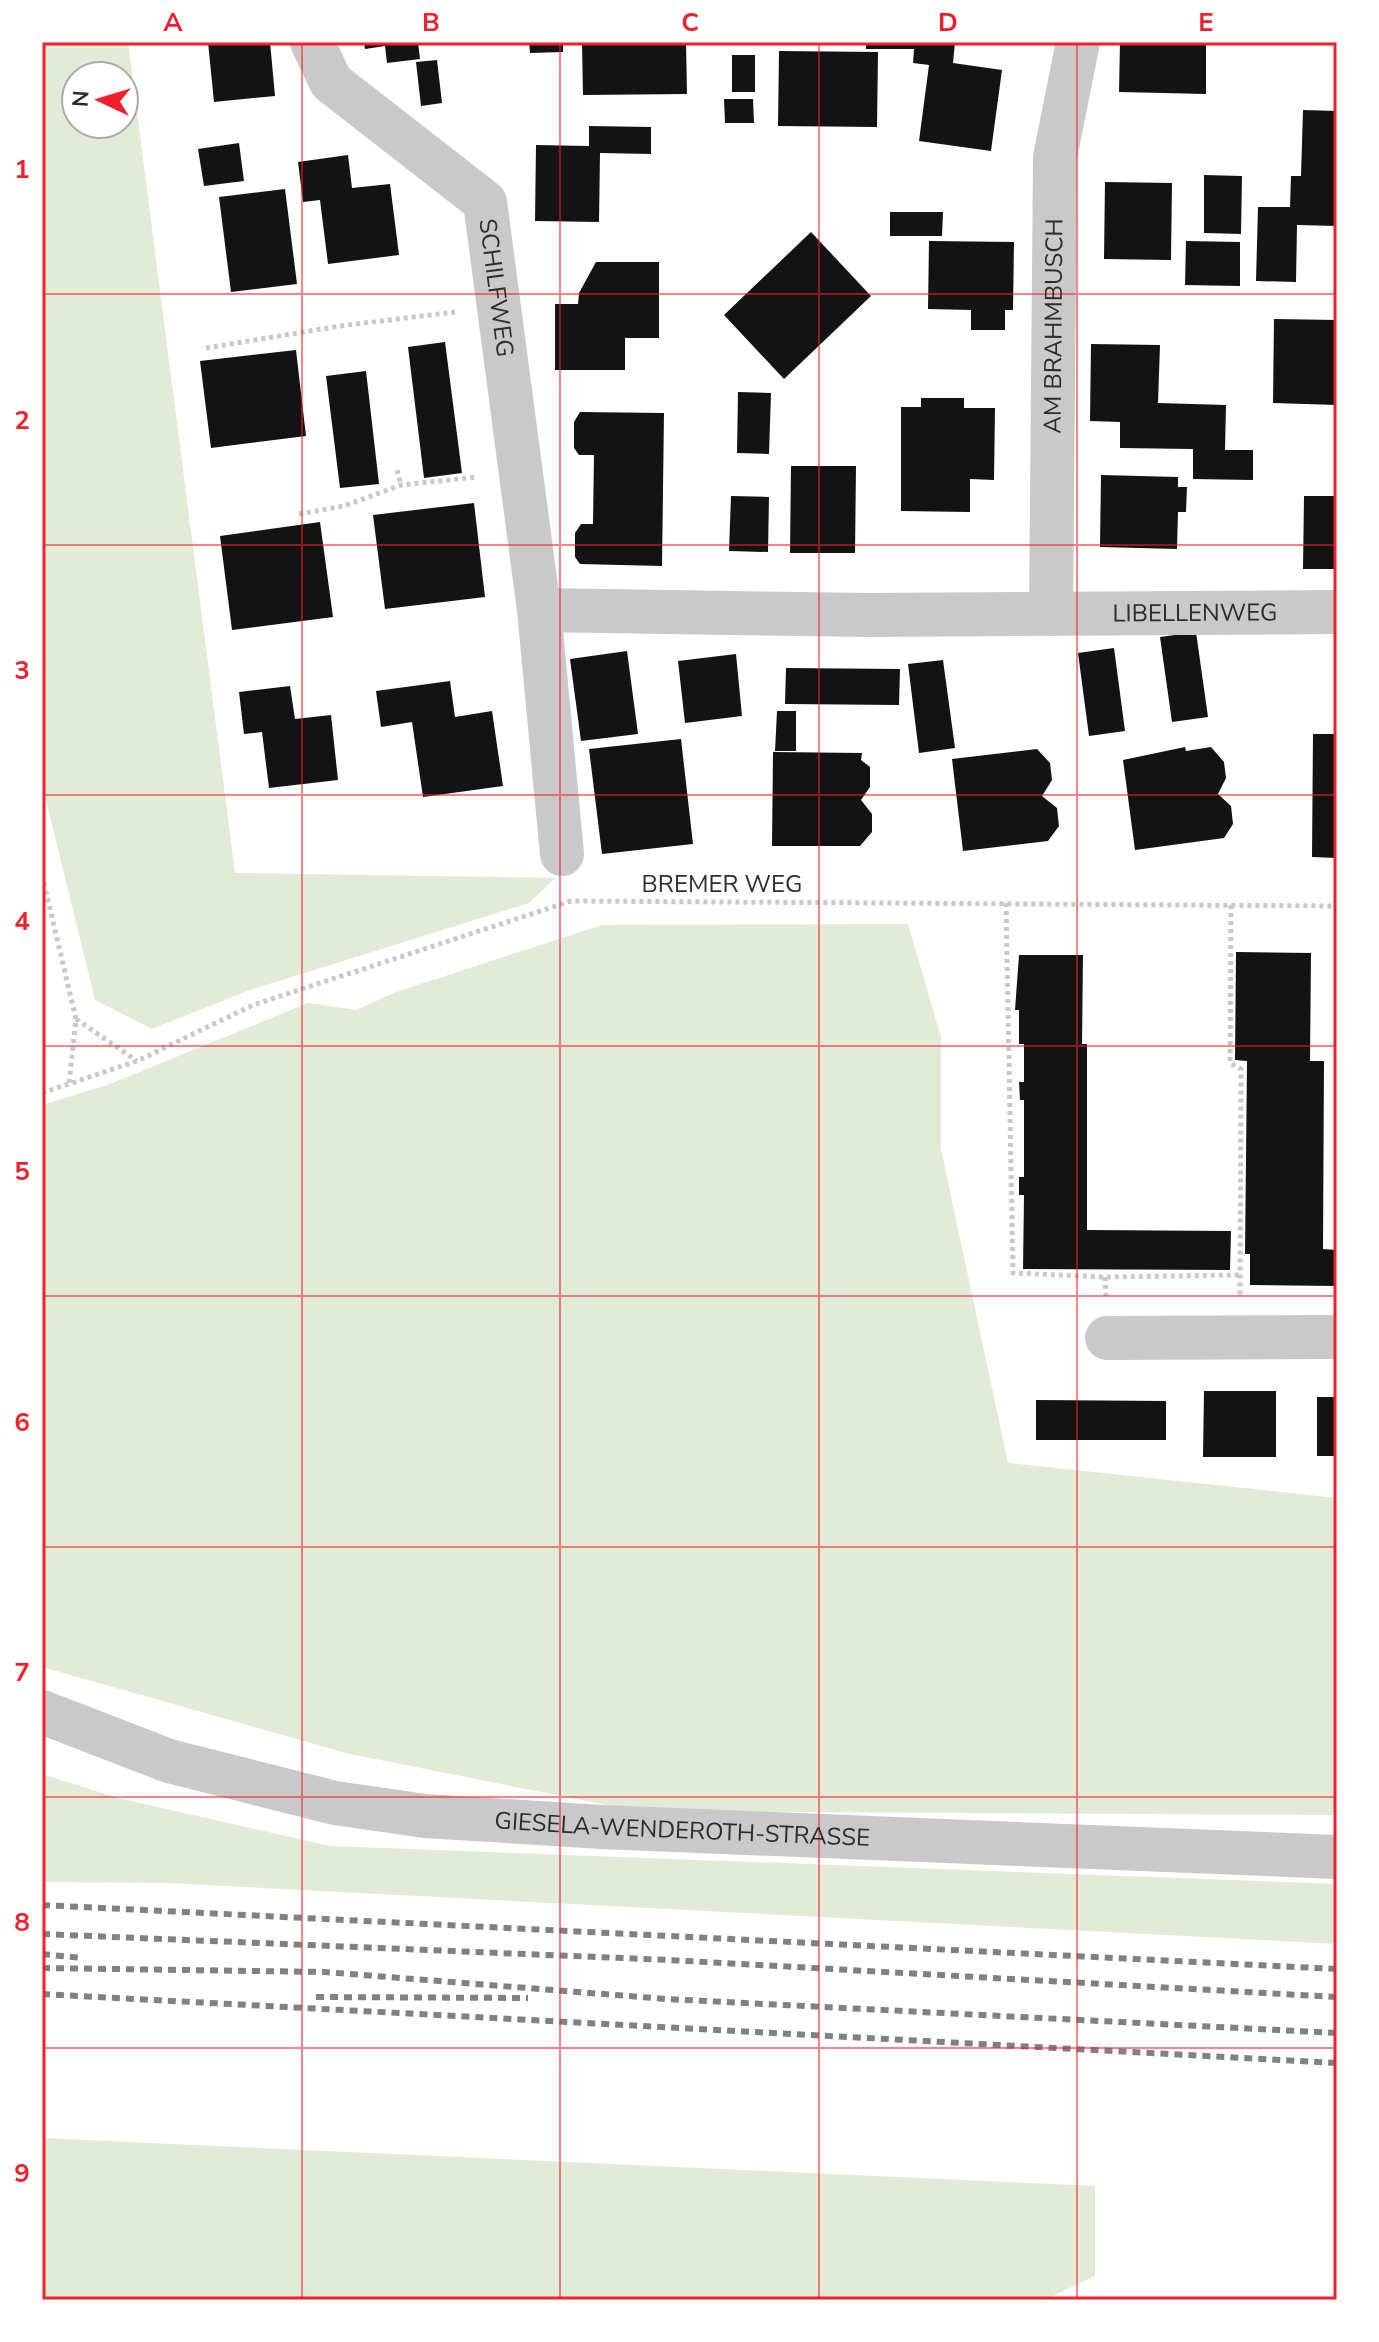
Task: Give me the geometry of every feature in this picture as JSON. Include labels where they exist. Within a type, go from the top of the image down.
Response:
[{"type":"street","name":"SCHILFWEG","points":[[312,42],[331,82],[485,202],[523,472],[562,854]]},
{"type":"street","name":"AM BRAHMBUSCH","points":[[1051,614],[1055,157],[1078,42]]},
{"type":"street","points":[[539,610],[1051,614]]},
{"type":"street","name":"LIBELLENWEG","points":[[1051,614],[1337,612]]},
{"type":"street","points":[[1107,1338],[1337,1337]]},
{"type":"street","name":"GIESELA-WENDEROTH-STRASSE","points":[[42,1712],[169,1761],[335,1803],[425,1816],[602,1827],[1337,1857]]},
{"type":"path","points":[[206,348],[340,326],[499,307]]},
{"type":"path","points":[[397,470],[401,485]]},
{"type":"path","points":[[299,514],[344,506],[401,485],[523,472]]},
{"type":"path","points":[[42,875],[76,1019],[69,1084]]},
{"type":"path","name":"BREMER WEG","points":[[42,1093],[137,1061],[253,1005],[571,901],[1337,906]]},
{"type":"path","points":[[1006,903],[1013,1273],[1105,1277],[1240,1275]]},
{"type":"path","points":[[1231,905],[1230,1063],[1241,1069],[1239,1337]]},
{"type":"path","points":[[76,1019],[137,1061]]},
{"type":"green space","points":[[42,42],[128,42],[130,60],[60,60],[60,140],[140,140],[140,135],[235,873],[555,878],[529,903],[250,990],[152,1029],[95,1000],[42,784]]},
{"type":"green space","points":[[908,924],[941,1037],[941,1149],[1008,1463],[1337,1498],[1337,1815],[637,1811],[350,1754],[42,1667],[42,1105],[110,1084],[308,1003],[356,1010],[396,992],[602,925]]},
{"type":"green space","points":[[42,1774],[118,1798],[330,1846],[1337,1884],[1337,1944],[168,1883],[42,1882]]},
{"type":"green space","points":[[42,2138],[1095,2186],[1095,2276],[1044,2300],[42,2300]]},
{"type":"building","points":[[208,42],[270,42],[275,96],[214,102]]},
{"type":"building","points":[[364,42],[418,42],[420,59],[387,63],[385,46],[365,49]]},
{"type":"building","points":[[529,42],[563,42],[563,52],[530,53]]},
{"type":"building","points":[[582,42],[686,42],[687,94],[583,95]]},
{"type":"building","points":[[866,42],[955,42],[953,63],[1002,70],[991,151],[919,141],[929,65],[913,63],[914,49],[866,49]]},
{"type":"building","points":[[1120,42],[1206,42],[1206,94],[1119,92]]},
{"type":"building","points":[[779,51],[878,52],[877,127],[778,126]]},
{"type":"building","points":[[732,55],[755,55],[755,92],[732,92]]},
{"type":"building","points":[[437,60],[442,103],[421,106],[416,62]]},
{"type":"building","points":[[724,99],[753,99],[754,123],[725,123]]},
{"type":"building","points":[[1303,110],[1337,111],[1337,226],[1297,225],[1296,282],[1256,281],[1258,207],[1290,207],[1291,176],[1301,176]]},
{"type":"building","points":[[589,126],[651,127],[651,154],[600,153],[599,222],[535,221],[536,145],[589,146]]},
{"type":"building","points":[[239,143],[244,181],[204,186],[198,149]]},
{"type":"building","points":[[348,155],[352,188],[390,184],[399,255],[328,264],[320,200],[303,202],[298,162]]},
{"type":"building","points":[[1204,175],[1242,176],[1241,234],[1204,233]]},
{"type":"building","points":[[1105,182],[1172,183],[1171,260],[1104,259]]},
{"type":"building","points":[[285,189],[297,284],[231,292],[219,197]]},
{"type":"building","points":[[890,212],[943,212],[942,236],[890,236]]},
{"type":"building","points":[[811,232],[871,296],[784,379],[724,315]]},
{"type":"building","points":[[929,241],[1014,242],[1013,310],[1005,310],[1005,330],[971,330],[971,310],[928,309]]},
{"type":"building","points":[[1186,241],[1240,242],[1240,286],[1185,285]]},
{"type":"building","points":[[596,262],[659,262],[659,338],[625,338],[625,370],[555,370],[555,304],[578,304],[579,293]]},
{"type":"building","points":[[1274,319],[1337,320],[1337,405],[1273,403]]},
{"type":"building","points":[[445,342],[462,473],[424,478],[408,347]]},
{"type":"building","points":[[1091,344],[1160,345],[1158,403],[1226,405],[1225,450],[1253,450],[1253,480],[1193,479],[1193,449],[1120,448],[1120,422],[1090,421]]},
{"type":"building","points":[[296,350],[306,436],[211,448],[200,361]]},
{"type":"building","points":[[366,371],[379,484],[340,488],[326,376]]},
{"type":"building","points":[[738,392],[771,393],[769,454],[737,453]]},
{"type":"building","points":[[921,398],[964,398],[964,408],[995,408],[994,480],[970,479],[970,512],[901,511],[901,407],[921,407]]},
{"type":"building","points":[[580,412],[664,413],[662,566],[580,564],[575,557],[575,533],[581,524],[593,524],[594,455],[579,455],[574,448],[574,422]]},
{"type":"building","points":[[791,466],[856,466],[855,553],[790,553]]},
{"type":"building","points":[[1101,475],[1178,477],[1178,487],[1187,487],[1186,512],[1178,512],[1177,549],[1100,547]]},
{"type":"building","points":[[731,496],[769,497],[768,552],[729,551]]},
{"type":"building","points":[[1304,496],[1337,496],[1337,569],[1303,569]]},
{"type":"building","points":[[474,503],[485,597],[385,609],[373,515]]},
{"type":"building","points":[[320,522],[333,617],[232,630],[220,536]]},
{"type":"building","points":[[1196,632],[1208,717],[1172,722],[1160,637]]},
{"type":"building","points":[[1114,648],[1125,731],[1089,736],[1078,653]]},
{"type":"building","points":[[627,651],[638,734],[581,741],[570,659]]},
{"type":"building","points":[[736,654],[742,716],[685,723],[678,661]]},
{"type":"building","points":[[943,660],[955,748],[919,753],[908,664]]},
{"type":"building","points":[[786,668],[900,669],[899,705],[785,704]]},
{"type":"building","points":[[450,681],[455,717],[492,711],[503,786],[423,797],[412,722],[381,727],[376,691]]},
{"type":"building","points":[[290,686],[295,719],[331,715],[338,780],[269,788],[262,732],[244,734],[239,692]]},
{"type":"building","points":[[777,711],[796,711],[796,751],[775,751]]},
{"type":"building","points":[[1313,734],[1337,734],[1337,858],[1312,857]]},
{"type":"building","points":[[681,739],[693,844],[602,854],[589,749]]},
{"type":"building","points":[[1185,747],[1186,751],[1211,747],[1224,762],[1226,778],[1218,794],[1231,806],[1233,824],[1224,838],[1135,850],[1123,760]]},
{"type":"building","points":[[1037,749],[1050,763],[1052,780],[1042,796],[1057,808],[1059,826],[1048,841],[963,851],[952,759]]},
{"type":"building","points":[[773,752],[862,753],[861,760],[870,767],[870,787],[861,800],[872,814],[872,832],[860,846],[772,846]]},
{"type":"building","points":[[1236,952],[1311,953],[1310,1061],[1324,1061],[1323,1249],[1337,1250],[1337,1286],[1250,1285],[1250,1254],[1245,1254],[1247,1061],[1235,1060]]},
{"type":"building","points":[[1019,955],[1083,955],[1082,1044],[1087,1044],[1087,1230],[1231,1231],[1230,1270],[1023,1269],[1024,1195],[1019,1195],[1019,1177],[1024,1177],[1024,1100],[1020,1100],[1019,1082],[1024,1082],[1024,1044],[1019,1044],[1019,1010],[1015,1010]]},
{"type":"building","points":[[1204,1391],[1276,1391],[1276,1457],[1203,1457]]},
{"type":"building","points":[[1317,1397],[1337,1397],[1337,1456],[1317,1456]]},
{"type":"building","points":[[1036,1400],[1166,1401],[1166,1440],[1036,1440]]},
{"type":"railway","points":[[42,1905],[1337,1969]]},
{"type":"railway","points":[[42,1934],[669,1960],[1337,1997]]},
{"type":"railway","points":[[42,1954],[82,1958]]},
{"type":"railway","points":[[42,1968],[325,1972],[666,1999],[1337,2033]]},
{"type":"railway","points":[[42,1994],[1337,2063]]},
{"type":"railway","points":[[316,1997],[528,1998]]}]
